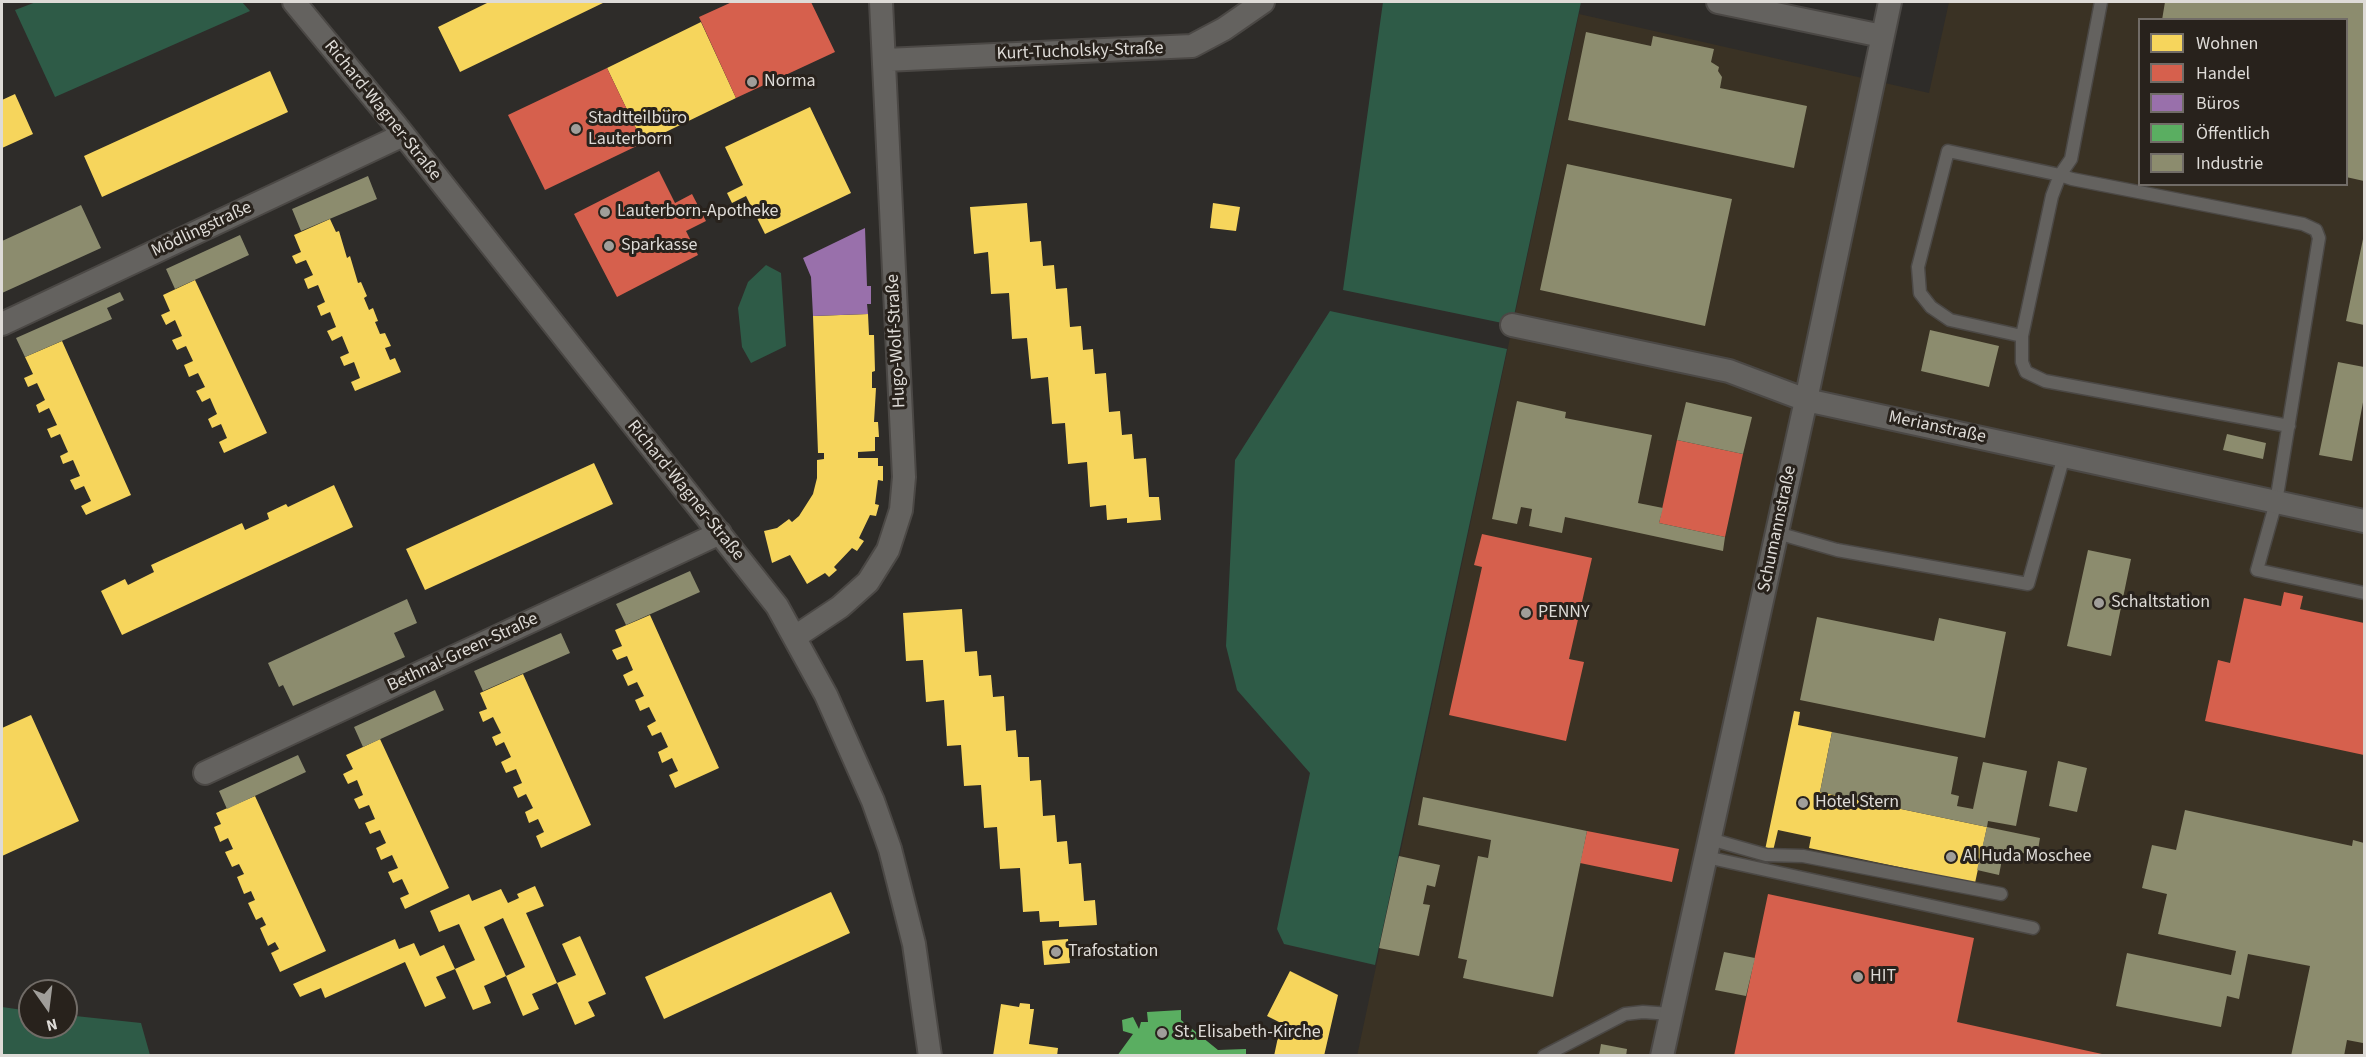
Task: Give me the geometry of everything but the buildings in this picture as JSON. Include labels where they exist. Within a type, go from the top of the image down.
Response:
[{"type":"street","name":"Richard-Wagner-Straße","points":[[294,2],[764,587],[795,636],[849,743],[890,849],[914,944],[930,1056]]},
{"type":"street","name":"Hugo-Wolf-Straße","points":[[795,636],[847,602],[868,582],[888,550],[901,510],[904,477],[881,2]]},
{"type":"street","name":"Kurt-Tucholsky-Straße","points":[[885,60],[1192,46],[1224,29],[1263,2]]},
{"type":"street","points":[[1718,2],[1882,36]]},
{"type":"street","name":"Schumannstraße","points":[[1662,1056],[1806,400],[1890,2]]},
{"type":"street","name":"Mödlingstraße","points":[[2,324],[403,135]]},
{"type":"street","name":"Merianstraße","points":[[1512,325],[1729,371],[1806,400],[2364,521]]},
{"type":"street","name":"Bethnal-Green-Straße","points":[[205,773],[720,533]]},
{"type":"lane","points":[[2101,2],[2070,159],[2060,175],[2052,196],[2022,336],[2022,362],[2026,372],[2045,381],[2289,426]]},
{"type":"lane","points":[[2022,336],[1950,320],[1931,307],[1920,293],[1918,267],[1948,151],[2080,181],[2303,224],[2316,230],[2319,238],[2276,502],[2257,570],[2364,593]]},
{"type":"lane","points":[[1777,533],[1837,550],[2028,584],[2064,456]]},
{"type":"lane","points":[[1708,848],[1766,855],[1803,856],[2001,894]]},
{"type":"lane","points":[[1708,848],[2033,928]]},
{"type":"lane","points":[[1544,1056],[1625,1014],[1643,1012],[1671,1014]]},
{"type":"shaded area","points":[[1949,2],[2364,2],[2364,1055],[1357,1056],[1579,14],[1929,93]]},
{"type":"green space","points":[[36,2],[242,2],[250,11],[55,97],[15,10]]},
{"type":"green space","points":[[1383,2],[1581,2],[1512,325],[1343,290]]},
{"type":"green space","points":[[766,265],[781,273],[786,346],[751,363],[742,347],[738,308],[748,282]]},
{"type":"green space","points":[[1330,311],[1507,349],[1375,965],[1284,944],[1277,929],[1310,773],[1237,690],[1226,646],[1235,460]]},
{"type":"green space","points":[[2,1007],[18,1009],[18,1039],[78,1039],[78,1016],[141,1023],[150,1055],[2,1055]]},
{"type":"place","name":"Norma","points":[[752,82]]},
{"type":"place","name":"Stadtteilbüro Lauterborn","points":[[576,129]]},
{"type":"place","name":"Lauterborn-Apotheke","points":[[605,212]]},
{"type":"place","name":"Sparkasse","points":[[609,246]]},
{"type":"place","name":"Schaltstation","points":[[2099,603]]},
{"type":"place","name":"PENNY","points":[[1526,613]]},
{"type":"place","name":"Hotel Stern","points":[[1803,803]]},
{"type":"place","name":"Al Huda Moschee","points":[[1951,857]]},
{"type":"place","name":"Trafostation","points":[[1056,952]]},
{"type":"place","name":"HIT","points":[[1858,977]]},
{"type":"place","name":"St. Elisabeth-Kirche","points":[[1162,1033]]}]
